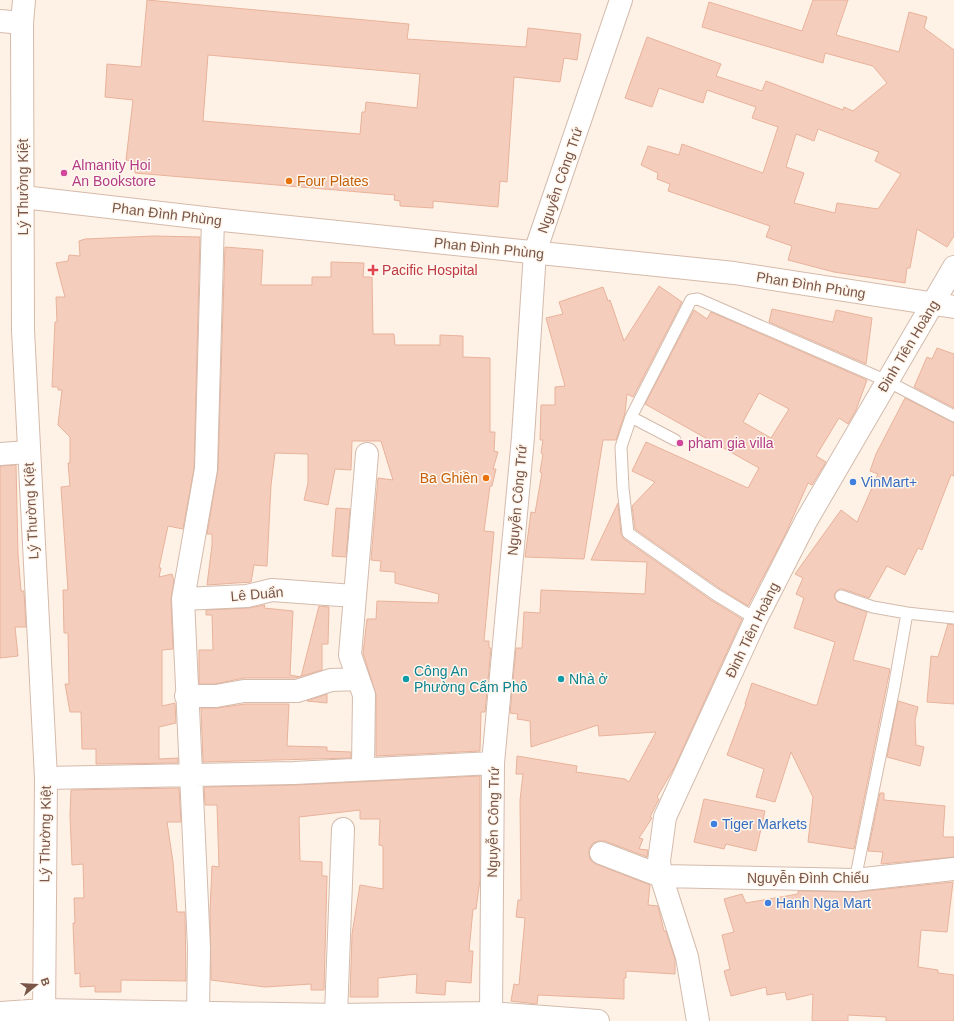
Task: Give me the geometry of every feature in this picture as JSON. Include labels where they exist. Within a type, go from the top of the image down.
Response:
[{"type":"street","name":"Lý Thường Kiệt","points":[[24,0],[22,23],[23,330],[28,452],[46,778],[44,1015]]},
{"type":"street","name":"Nguyễn Công Trứ","points":[[491,1013],[493,763],[523,437],[535,252],[621,0]]},
{"type":"street","points":[[0,21],[22,23]]},
{"type":"street","name":"Phan Đình Phùng","points":[[23,197],[213,219],[734,273],[944,306]]},
{"type":"street","points":[[203,1015],[186,696],[183,598],[206,469],[213,219]]},
{"type":"street","name":"Đinh Tiên Hoàng","points":[[698,1021],[687,957],[661,876],[660,861],[665,817],[756,619],[806,521],[887,381],[944,306],[954,267]]},
{"type":"street","points":[[0,454],[28,452]]},
{"type":"street","points":[[363,769],[364,695],[357,679],[350,655],[367,454]]},
{"type":"street","name":"Lê Duẩn","points":[[183,598],[247,596],[272,590],[354,596]]},
{"type":"street","points":[[186,696],[216,696],[244,691],[297,691],[331,680],[357,679]]},
{"type":"street","points":[[46,778],[294,773],[493,763]]},
{"type":"street","points":[[336,1015],[343,829]]},
{"type":"street","name":"Nguyễn Đình Chiểu","points":[[600,853],[661,876],[855,880],[954,869]]},
{"type":"street","points":[[0,1013],[44,1015],[336,1015],[491,1013],[598,1021]]},
{"type":"lane","points":[[756,619],[715,594],[628,533],[622,488],[621,447],[632,417],[693,298],[698,298],[887,381],[954,416]]},
{"type":"lane","points":[[632,417],[675,440]]},
{"type":"lane","points":[[841,596],[873,607],[907,613],[954,618]]},
{"type":"lane","points":[[855,880],[894,688],[907,613]]},
{"type":"building","points":[[147,0],[409,24],[407,39],[526,47],[528,28],[581,34],[577,60],[564,58],[560,82],[514,77],[507,182],[500,181],[498,207],[433,201],[433,208],[400,206],[400,201],[394,200],[395,195],[135,173],[135,162],[126,160],[133,100],[105,97],[107,64],[141,67]],"holes":[[[208,55],[420,74],[417,108],[366,102],[365,112],[362,112],[360,134],[203,121]]]},
{"type":"building","points":[[813,0],[848,0],[836,35],[899,52],[909,12],[927,17],[924,28],[954,50],[954,236],[947,247],[917,229],[910,268],[907,268],[905,283],[834,272],[788,260],[792,246],[766,237],[770,226],[668,191],[670,184],[657,179],[658,173],[641,165],[648,146],[679,155],[682,144],[763,173],[778,127],[752,118],[756,107],[707,90],[703,103],[659,88],[652,107],[625,98],[647,37],[721,64],[716,76],[762,91],[766,81],[843,110],[844,107],[853,111],[887,83],[873,66],[825,53],[823,63],[702,27],[709,2],[802,31]],"holes":[[[818,129],[879,152],[875,161],[901,174],[878,209],[837,203],[835,213],[794,203],[804,173],[786,167],[796,134],[814,141]]]},
{"type":"building","points":[[154,236],[200,237],[194,468],[183,529],[168,526],[159,568],[161,568],[159,577],[172,574],[174,581],[171,599],[173,649],[162,650],[162,706],[175,703],[176,723],[159,727],[159,759],[178,758],[178,763],[96,764],[96,749],[82,749],[81,712],[70,712],[65,684],[69,684],[68,633],[64,633],[63,590],[68,590],[61,487],[70,486],[68,463],[70,463],[70,437],[58,425],[62,390],[58,390],[58,387],[52,387],[55,322],[57,322],[56,297],[65,297],[56,263],[68,261],[69,255],[80,256],[79,241],[85,239]]},
{"type":"building","points":[[225,247],[263,250],[261,285],[312,285],[312,277],[331,277],[331,262],[364,263],[363,277],[372,277],[373,334],[394,334],[395,345],[440,345],[440,335],[463,336],[463,357],[490,358],[490,432],[495,432],[494,451],[498,452],[493,469],[496,469],[492,486],[490,486],[484,531],[494,532],[484,641],[489,641],[489,648],[491,648],[485,712],[481,712],[480,751],[376,756],[376,695],[363,653],[367,619],[376,619],[377,601],[438,603],[439,594],[395,583],[395,572],[380,571],[381,561],[371,560],[378,478],[393,480],[381,441],[352,441],[351,470],[335,469],[328,505],[304,500],[308,483],[308,454],[275,453],[271,485],[267,566],[254,565],[251,582],[207,585],[212,534],[207,534],[218,469]]},
{"type":"building","points":[[659,286],[682,302],[633,397],[627,394],[625,413],[616,440],[603,440],[584,559],[525,557],[531,512],[535,513],[542,473],[540,472],[543,454],[541,453],[543,440],[540,440],[541,405],[555,405],[555,387],[565,386],[546,318],[563,314],[559,302],[603,287],[608,301],[610,300],[624,341]]},
{"type":"building","points":[[772,309],[833,322],[836,310],[872,318],[866,364],[769,322]]},
{"type":"building","points":[[694,310],[707,319],[711,312],[867,380],[856,410],[848,424],[839,418],[816,456],[826,462],[812,485],[808,483],[785,535],[748,606],[719,588],[635,529],[632,506],[655,482],[632,471],[646,442],[748,488],[759,468],[645,404]],"holes":[[[759,393],[789,409],[771,438],[743,422]]]},
{"type":"building","points":[[937,348],[954,354],[954,408],[914,387],[927,357],[932,359]]},
{"type":"building","points":[[905,398],[954,423],[954,476],[951,475],[922,550],[918,548],[905,575],[887,566],[869,598],[843,589],[839,589],[835,593],[834,598],[838,602],[867,612],[853,660],[890,669],[854,849],[808,842],[813,797],[791,752],[775,802],[756,797],[764,769],[727,755],[746,704],[752,683],[817,705],[835,642],[794,628],[804,598],[796,594],[803,578],[795,574],[841,510],[857,522],[878,474],[870,471],[876,454]]},
{"type":"building","points":[[16,465],[18,554],[21,591],[24,591],[26,627],[15,627],[18,656],[0,658],[0,466]]},
{"type":"building","points":[[618,503],[621,534],[624,539],[711,600],[742,619],[674,768],[657,797],[659,799],[650,817],[652,818],[639,838],[643,839],[639,849],[648,850],[647,857],[605,841],[593,843],[589,849],[591,861],[596,864],[650,885],[648,905],[658,906],[664,931],[666,931],[675,959],[675,974],[626,971],[626,978],[624,978],[624,999],[538,995],[537,1004],[511,1001],[514,984],[519,985],[525,918],[516,917],[518,900],[521,900],[520,800],[523,774],[516,774],[517,756],[577,766],[576,772],[625,779],[629,782],[656,732],[599,736],[598,725],[531,747],[530,721],[517,719],[518,714],[510,713],[516,648],[522,648],[524,612],[540,613],[541,590],[645,594],[647,562],[591,560]]},
{"type":"building","points":[[336,508],[350,509],[346,557],[332,556]]},
{"type":"building","points":[[265,605],[264,608],[293,611],[290,675],[299,677],[244,678],[215,684],[199,684],[199,650],[213,650],[212,615],[206,615],[206,610],[248,608]]},
{"type":"building","points":[[319,606],[329,607],[328,644],[322,644],[322,670],[301,676]]},
{"type":"building","points":[[948,624],[954,625],[954,704],[927,702],[931,656],[938,657]]},
{"type":"building","points":[[327,694],[327,703],[307,701]]},
{"type":"building","points":[[898,701],[918,707],[915,720],[916,745],[924,747],[920,766],[887,757]]},
{"type":"building","points":[[245,704],[289,704],[287,746],[327,747],[327,751],[351,752],[351,758],[203,762],[201,708],[218,708]]},
{"type":"building","points":[[480,776],[480,880],[476,909],[473,909],[469,951],[473,951],[471,983],[446,981],[445,995],[416,993],[417,974],[378,978],[378,997],[350,997],[352,934],[360,885],[383,889],[383,846],[379,845],[380,819],[360,819],[360,810],[299,817],[300,861],[322,862],[322,876],[327,876],[324,990],[311,990],[311,984],[265,987],[211,980],[210,911],[212,866],[219,867],[217,805],[205,805],[204,787],[295,785]]},
{"type":"building","points":[[179,788],[181,822],[167,822],[173,862],[177,912],[185,912],[186,981],[121,980],[121,992],[95,992],[95,986],[80,987],[80,973],[75,974],[73,923],[75,923],[74,898],[84,898],[83,864],[72,865],[70,815],[71,790]]},
{"type":"building","points":[[880,793],[884,793],[884,800],[945,806],[943,835],[944,837],[954,837],[954,857],[881,864],[883,852],[868,851]]},
{"type":"building","points":[[704,799],[765,811],[756,851],[726,844],[724,849],[694,842]]},
{"type":"building","points":[[953,882],[947,932],[921,930],[918,967],[938,970],[938,973],[954,975],[954,1021],[886,1021],[886,1017],[848,1015],[848,1021],[812,1021],[813,994],[787,1000],[785,992],[767,995],[766,987],[731,996],[724,971],[730,969],[722,935],[734,932],[724,899],[742,894],[746,903],[798,894],[798,891],[856,892]]},
{"type":"place","name":"Almanity Hoi An Bookstore","points":[[64,173]]},
{"type":"place","name":"Four Plates","points":[[289,181]]},
{"type":"place","name":"Pacific Hospital","points":[[373,270]]},
{"type":"place","name":"pham gia villa","points":[[680,443]]},
{"type":"place","name":"Ba Ghiền","points":[[486,478]]},
{"type":"place","name":"VinMart+","points":[[853,482]]},
{"type":"place","name":"Công An Phường Cẩm Phô","points":[[406,679]]},
{"type":"place","name":"Nhà ở","points":[[561,679]]},
{"type":"place","name":"Tiger Markets","points":[[714,824]]},
{"type":"place","name":"Hanh Nga Mart","points":[[768,903]]}]
